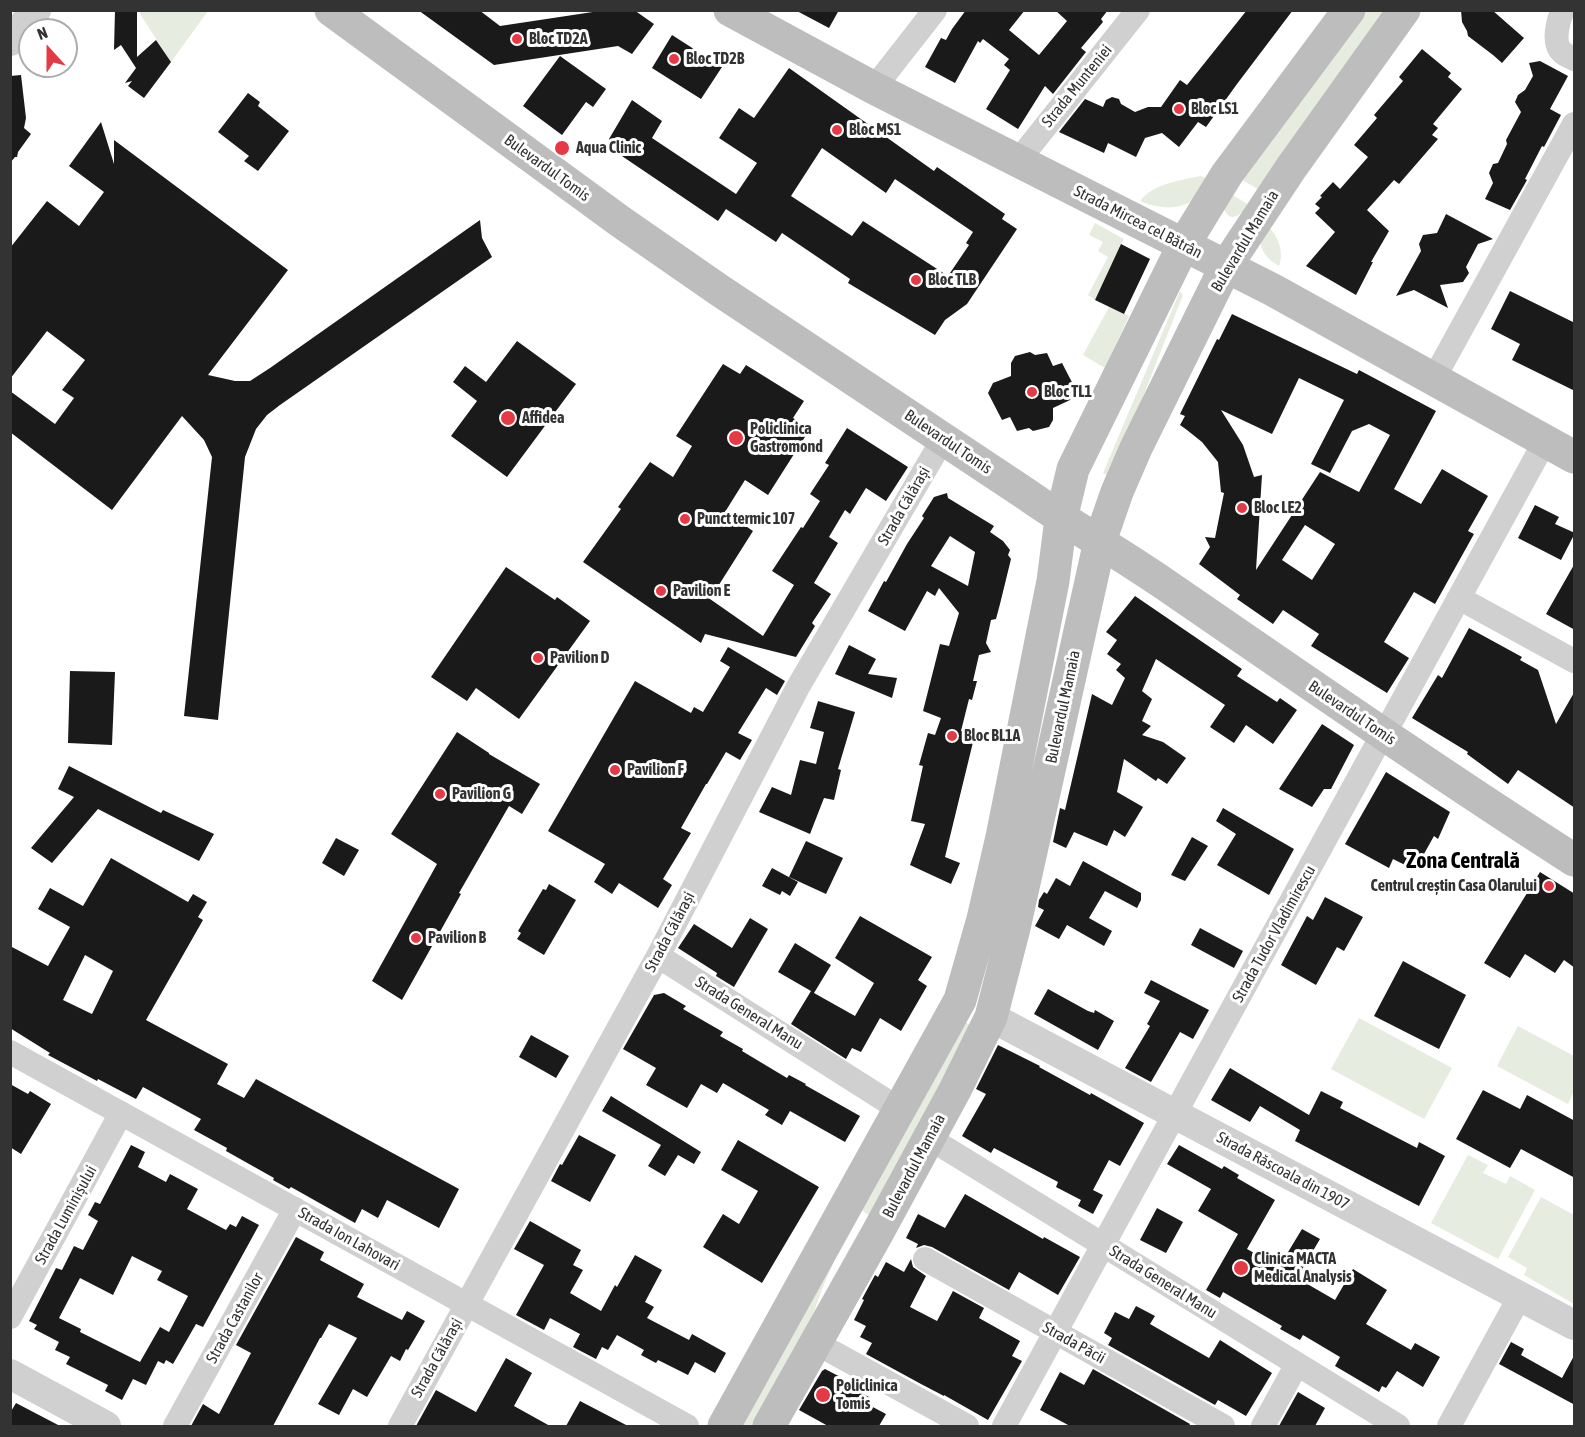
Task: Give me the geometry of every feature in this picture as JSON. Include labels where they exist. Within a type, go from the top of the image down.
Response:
[{"type":"main road","name":"Bulevardul Tomis","points":[[331,10],[621,222],[728,296],[1061,519],[1100,541],[1383,735],[1575,860]]},
{"type":"main road","name":"Strada Mircea cel Bătrân","points":[[730,10],[874,88],[1226,266],[1575,457]]},
{"type":"main road","name":"Bulevardul Mamaia","points":[[724,1426],[960,1000],[983,919],[1002,837],[1053,581],[1061,519],[1073,469],[1184,244],[1227,174],[1349,10]]},
{"type":"main road","name":"Bulevardul Mamaia","points":[[769,1426],[929,1138],[991,1017],[1014,928],[1100,541],[1117,492],[1136,448],[1226,266],[1286,176],[1404,10]]},
{"type":"main road","points":[[960,1000],[991,1017]]},
{"type":"main road","points":[[812,1350],[819,1318],[856,1229],[856,1219],[844,1210]]},
{"type":"street","points":[[10,41],[36,10]]},
{"type":"street","points":[[874,88],[935,10]]},
{"type":"street","name":"Strada Munteniei","points":[[1018,161],[1138,10]]},
{"type":"street","points":[[1563,10],[1557,42],[1560,51],[1575,59]]},
{"type":"street","points":[[1433,380],[1575,124]]},
{"type":"street","name":"Strada Călărași","points":[[400,1426],[658,956],[798,687],[943,439]]},
{"type":"street","name":"Strada Tudor Vladimirescu","points":[[1004,1426],[1545,441]]},
{"type":"street","points":[[1459,598],[1575,661]]},
{"type":"street","name":"Strada General Manu","points":[[658,956],[899,1109]]},
{"type":"street","name":"Strada Răscoala din 1907","points":[[991,1017],[1575,1325]]},
{"type":"street","name":"Strada Ion Lahovari","points":[[10,1052],[687,1426]]},
{"type":"street","name":"Strada Luminișului","points":[[10,1317],[122,1113]]},
{"type":"street","name":"Strada General Manu","points":[[929,1138],[1398,1426]]},
{"type":"street","name":"Strada Castanilor","points":[[175,1426],[295,1209]]},
{"type":"street","name":"Strada Păcii","points":[[925,1259],[1223,1426]]},
{"type":"street","points":[[1449,1426],[1520,1296]]},
{"type":"street","points":[[812,1350],[967,1426]]},
{"type":"street","points":[[1263,1426],[1297,1364]]},
{"type":"street","points":[[10,1374],[106,1426]]},
{"type":"shaded area","points":[[140,10],[208,11],[171,62],[140,14]]},
{"type":"shaded area","points":[[1365,11],[1389,11],[1259,190],[1241,179]]},
{"type":"shaded area","points":[[1200,176],[1207,178],[1202,189],[1186,204],[1163,207],[1140,201],[1160,186]]},
{"type":"shaded area","points":[[1231,194],[1249,205],[1233,217],[1224,209]]},
{"type":"shaded area","points":[[1095,223],[1124,239],[1095,300],[1088,295],[1108,257],[1098,251],[1103,242],[1089,235]]},
{"type":"shaded area","points":[[1264,224],[1269,227],[1279,242],[1281,260],[1279,266],[1264,253],[1261,245],[1258,235]]},
{"type":"shaded area","points":[[1180,291],[1183,295],[1112,475],[1109,476],[1103,473]]},
{"type":"shaded area","points":[[1109,307],[1129,316],[1105,368],[1083,355]]},
{"type":"shaded area","points":[[1359,1018],[1452,1068],[1424,1119],[1331,1069]]},
{"type":"shaded area","points":[[962,1020],[976,1029],[872,1217],[857,1207]]},
{"type":"shaded area","points":[[1518,1026],[1574,1056],[1574,1091],[1568,1104],[1497,1066]]},
{"type":"shaded area","points":[[1468,1155],[1488,1165],[1483,1173],[1506,1184],[1510,1176],[1535,1190],[1498,1259],[1431,1223]]},
{"type":"shaded area","points":[[1541,1197],[1574,1215],[1574,1304],[1524,1275],[1527,1268],[1508,1257]]},
{"type":"shaded area","points":[[851,1222],[822,1289],[801,1350],[759,1426],[740,1426]]},
{"type":"building","points":[[115,10],[137,10],[137,57],[156,40],[171,62],[144,98],[128,86],[132,81],[125,83],[136,68],[121,45],[114,50]]},
{"type":"building","name":"Bloc TD2A","points":[[418,10],[479,10],[500,26],[606,10],[634,10],[654,24],[632,54],[618,46],[494,65]]},
{"type":"building","points":[[795,10],[839,10],[829,28]]},
{"type":"building","points":[[966,10],[1025,10],[1009,30],[1039,55],[1067,21],[1055,10],[1108,10],[1101,19],[1103,22],[1081,48],[1086,52],[1053,94],[1045,86],[1018,129],[986,109],[1010,70],[1004,65],[1009,59],[983,39],[980,43],[978,41],[955,83],[925,67],[941,38],[946,40]]},
{"type":"building","name":"Bloc LS1","points":[[1247,10],[1293,10],[1206,127],[1198,122],[1179,147],[1162,133],[1145,138],[1136,157],[1108,143],[1104,153],[1059,132],[1085,99],[1103,107],[1106,100],[1112,97],[1119,99],[1121,104],[1135,112],[1148,107],[1161,107],[1180,80],[1187,85]]},
{"type":"building","points":[[1461,10],[1492,10],[1524,38],[1502,63],[1468,36],[1462,22]]},
{"type":"building","points":[[672,35],[722,67],[701,99],[652,68]]},
{"type":"building","points":[[1422,49],[1451,73],[1448,77],[1462,89],[1433,124],[1438,128],[1432,135],[1438,139],[1399,184],[1394,180],[1367,210],[1389,231],[1356,295],[1306,266],[1335,232],[1315,213],[1320,208],[1315,204],[1333,182],[1340,189],[1368,157],[1354,145],[1377,118],[1374,115],[1403,81],[1399,77]]},
{"type":"building","points":[[560,56],[606,89],[593,107],[586,102],[562,135],[523,106]]},
{"type":"building","points":[[1540,61],[1568,76],[1550,109],[1561,115],[1544,147],[1542,146],[1510,210],[1485,199],[1493,183],[1489,173],[1493,164],[1498,163],[1507,144],[1506,140],[1521,112],[1515,102],[1533,76],[1529,63]]},
{"type":"building","points":[[789,68],[934,171],[937,167],[1005,214],[1002,219],[1017,229],[967,304],[945,320],[935,335],[848,283],[850,279],[782,233],[776,242],[726,209],[718,221],[613,150],[609,139],[632,100],[662,121],[652,138],[736,194],[757,163],[719,138],[739,108],[754,118]],"holes":[[[822,148],[886,193],[895,179],[973,232],[966,243],[969,245],[948,276],[863,221],[852,236],[791,196]]]},
{"type":"building","points":[[18,75],[18,78],[21,78],[26,118],[24,128],[31,134],[17,157],[10,163],[10,76]]},
{"type":"building","points":[[248,93],[260,102],[258,106],[289,131],[258,171],[244,161],[249,156],[218,132]]},
{"type":"building","points":[[101,122],[114,164],[114,140],[288,270],[208,375],[235,381],[250,381],[480,220],[482,238],[492,257],[280,405],[267,415],[256,429],[245,457],[218,720],[184,716],[212,457],[204,440],[182,416],[112,510],[10,432],[10,391],[55,424],[74,398],[62,390],[85,360],[47,331],[10,379],[10,248],[47,201],[79,226],[104,192],[69,166]]},
{"type":"building","points":[[1446,214],[1493,239],[1478,244],[1466,267],[1469,273],[1463,282],[1440,285],[1448,308],[1414,290],[1396,296],[1421,251],[1419,244],[1423,235],[1437,233]]},
{"type":"building","points":[[1121,244],[1150,259],[1124,314],[1095,300]]},
{"type":"building","points":[[1510,291],[1575,323],[1575,391],[1512,360],[1520,344],[1491,329]]},
{"type":"building","points":[[1232,314],[1357,374],[1359,370],[1436,411],[1394,489],[1421,504],[1442,469],[1488,496],[1468,531],[1474,534],[1435,604],[1414,592],[1384,642],[1409,658],[1387,693],[1311,646],[1319,634],[1283,610],[1273,624],[1237,599],[1240,595],[1199,564],[1210,547],[1205,537],[1215,538],[1224,493],[1221,492],[1218,462],[1202,442],[1180,425],[1185,416],[1180,414],[1217,339],[1219,340]],"holes":[[[1299,378],[1344,400],[1311,464],[1330,473],[1352,431],[1369,424],[1390,435],[1359,492],[1320,472],[1256,570],[1262,475],[1254,477],[1243,445],[1221,410],[1272,434]],[[1305,525],[1335,544],[1312,580],[1282,560]]]},
{"type":"building","name":"Affidea","points":[[517,341],[576,384],[507,477],[451,436],[477,401],[453,382],[465,366],[486,382]]},
{"type":"building","name":"Bloc TL1","points":[[1030,352],[1035,355],[1047,353],[1053,366],[1062,363],[1076,390],[1070,400],[1053,408],[1053,420],[1049,427],[1033,431],[1029,428],[1017,431],[1010,417],[1002,420],[988,393],[993,383],[1011,376],[1011,363],[1015,356]]},
{"type":"building","points":[[723,364],[740,374],[746,365],[804,401],[793,418],[810,429],[768,495],[745,480],[725,512],[753,531],[710,599],[763,636],[794,585],[772,571],[820,501],[810,494],[829,465],[825,463],[847,428],[908,467],[886,501],[866,488],[850,514],[845,510],[829,537],[838,543],[814,583],[831,594],[812,623],[815,626],[796,657],[705,634],[701,643],[583,562],[621,509],[618,507],[650,462],[673,477],[692,446],[676,436]]},
{"type":"building","points":[[947,493],[948,498],[994,526],[990,532],[1003,541],[1010,550],[1008,555],[1011,559],[996,619],[991,620],[986,643],[991,652],[979,655],[973,681],[977,681],[972,700],[969,699],[961,731],[975,734],[945,857],[960,863],[951,884],[910,865],[925,824],[911,821],[923,766],[919,765],[928,733],[935,735],[941,718],[923,711],[940,644],[949,646],[959,613],[939,588],[935,596],[927,591],[905,631],[868,611],[924,518],[922,516],[934,497]],"holes":[[[950,536],[975,552],[968,586],[931,566]]]},
{"type":"building","points":[[1535,505],[1559,517],[1555,524],[1575,533],[1561,560],[1518,538]]},
{"type":"building","points":[[1575,563],[1575,630],[1546,614]]},
{"type":"building","points":[[506,567],[555,600],[557,597],[590,621],[519,719],[476,688],[467,701],[431,677]]},
{"type":"building","points":[[1135,596],[1242,669],[1237,676],[1277,702],[1280,698],[1297,710],[1273,744],[1246,725],[1234,743],[1210,727],[1225,705],[1156,659],[1142,691],[1152,699],[1142,721],[1151,726],[1142,735],[1163,742],[1186,758],[1167,784],[1158,778],[1156,781],[1124,759],[1117,792],[1143,807],[1125,837],[1114,830],[1107,846],[1074,832],[1066,848],[1053,842],[1060,808],[1065,810],[1092,694],[1112,705],[1125,678],[1116,670],[1121,664],[1107,654],[1117,640],[1106,632]]},
{"type":"building","points":[[1469,628],[1522,657],[1520,660],[1538,670],[1556,724],[1575,691],[1575,808],[1518,770],[1508,784],[1467,754],[1468,752],[1412,718],[1438,675],[1442,678]]},
{"type":"building","points":[[849,645],[876,659],[868,674],[897,678],[892,698],[835,674]]},
{"type":"building","points":[[728,647],[785,681],[777,695],[766,688],[738,733],[752,740],[740,760],[726,752],[681,828],[691,833],[663,879],[672,885],[658,908],[619,883],[612,894],[594,882],[605,864],[548,831],[635,681],[691,713],[694,707],[703,712],[730,667],[720,661]]},
{"type":"building","points":[[70,671],[115,672],[112,745],[68,743]]},
{"type":"building","points":[[818,701],[855,712],[838,769],[841,770],[834,800],[824,798],[810,834],[759,812],[772,787],[791,795],[800,760],[816,764],[824,732],[810,728]]},
{"type":"building","points":[[1322,724],[1354,745],[1331,789],[1324,789],[1312,807],[1279,789]]},
{"type":"building","points":[[457,732],[540,784],[522,814],[509,806],[402,1000],[372,981],[437,864],[391,834]]},
{"type":"building","points":[[69,766],[161,813],[163,810],[214,834],[199,861],[98,809],[52,863],[31,848],[74,797],[58,789]]},
{"type":"building","points":[[1386,772],[1450,812],[1438,839],[1434,836],[1415,870],[1393,859],[1389,868],[1345,844]]},
{"type":"building","points":[[1223,808],[1294,849],[1269,895],[1217,865],[1236,834],[1216,821]]},
{"type":"building","points":[[1192,837],[1208,846],[1185,881],[1171,875]]},
{"type":"building","points":[[336,838],[359,850],[344,876],[322,863]]},
{"type":"building","points":[[806,841],[843,858],[826,894],[789,877]]},
{"type":"building","points":[[111,858],[188,902],[193,894],[207,902],[198,917],[203,920],[146,1020],[228,1064],[217,1084],[244,1098],[256,1079],[459,1189],[439,1228],[387,1200],[378,1218],[362,1209],[355,1223],[291,1187],[289,1189],[273,1180],[274,1178],[226,1151],[227,1148],[194,1130],[201,1119],[143,1087],[136,1099],[98,1079],[97,1081],[48,1055],[50,1053],[10,1028],[10,946],[48,966],[70,927],[38,909],[50,888],[83,906]],"holes":[[[85,955],[113,971],[92,1014],[63,1000]]]},
{"type":"building","points":[[1083,861],[1141,893],[1141,900],[1137,908],[1105,891],[1089,918],[1112,931],[1104,946],[1067,925],[1059,939],[1035,926],[1044,910],[1038,907],[1044,892],[1047,894],[1056,878],[1070,886]]},
{"type":"building","points":[[772,868],[798,882],[790,896],[782,891],[780,895],[762,886]]},
{"type":"building","points":[[1540,872],[1575,894],[1575,968],[1564,960],[1555,973],[1525,954],[1510,978],[1484,963]]},
{"type":"building","points":[[549,884],[576,900],[544,955],[517,939],[521,933],[518,931],[543,889],[546,890]]},
{"type":"building","points":[[1325,897],[1363,917],[1344,951],[1337,947],[1316,985],[1281,965],[1307,916],[1313,920]]},
{"type":"building","points":[[860,916],[932,957],[918,980],[927,986],[901,1031],[880,1018],[861,1052],[852,1048],[846,1059],[791,1024],[811,991],[778,972],[795,943],[831,965],[814,993],[855,1016],[874,983],[835,958]]},
{"type":"building","points":[[750,918],[768,929],[734,987],[678,948],[694,924],[732,948]]},
{"type":"building","points":[[1200,928],[1243,951],[1234,968],[1191,945]]},
{"type":"building","points":[[1403,961],[1466,995],[1439,1049],[1374,1016]]},
{"type":"building","points":[[1151,980],[1209,1010],[1193,1039],[1180,1032],[1151,1082],[1125,1068],[1150,1026],[1147,1024],[1160,1001],[1144,993]]},
{"type":"building","points":[[1048,989],[1088,1011],[1094,1013],[1095,1010],[1114,1021],[1098,1050],[1034,1014]]},
{"type":"building","points":[[664,993],[686,1006],[683,1009],[723,1032],[720,1036],[743,1049],[742,1051],[787,1078],[789,1075],[806,1084],[860,1116],[845,1142],[790,1111],[782,1125],[765,1115],[769,1110],[723,1083],[717,1093],[701,1084],[687,1108],[646,1085],[656,1068],[623,1049],[654,995]]},
{"type":"building","points":[[531,1035],[569,1056],[556,1078],[519,1057]]},
{"type":"building","points":[[998,1045],[1144,1123],[1120,1166],[1109,1160],[1093,1190],[1103,1195],[1093,1214],[1078,1206],[1081,1200],[1056,1187],[1058,1182],[994,1148],[991,1153],[962,1136],[986,1094],[976,1089]]},
{"type":"building","points":[[1230,1068],[1309,1115],[1321,1091],[1343,1102],[1340,1108],[1417,1148],[1419,1142],[1445,1156],[1419,1206],[1295,1141],[1300,1130],[1260,1106],[1250,1122],[1211,1100]]},
{"type":"building","points":[[10,1084],[28,1094],[30,1091],[51,1104],[21,1154],[10,1147]]},
{"type":"building","points":[[1483,1090],[1520,1109],[1527,1095],[1575,1121],[1575,1178],[1521,1149],[1510,1168],[1456,1139]]},
{"type":"building","points":[[611,1096],[701,1152],[694,1164],[678,1155],[665,1176],[648,1166],[661,1145],[602,1111]]},
{"type":"building","points":[[579,1135],[616,1155],[590,1202],[551,1181]]},
{"type":"building","points":[[738,1140],[819,1187],[762,1283],[703,1247],[723,1214],[739,1224],[758,1191],[721,1170]]},
{"type":"building","points":[[131,1145],[145,1152],[138,1167],[166,1182],[170,1174],[198,1189],[187,1209],[226,1230],[230,1224],[236,1227],[242,1216],[259,1225],[203,1327],[196,1324],[173,1364],[166,1360],[164,1364],[158,1361],[146,1385],[133,1379],[122,1400],[105,1391],[108,1385],[66,1364],[70,1357],[55,1350],[59,1342],[34,1329],[37,1325],[29,1321],[56,1268],[62,1270],[74,1246],[83,1250],[98,1221],[88,1215],[95,1202],[100,1204]],"holes":[[[132,1256],[162,1271],[157,1280],[188,1296],[169,1332],[160,1327],[140,1362],[80,1332],[81,1329],[59,1318],[80,1278],[113,1295]]]},
{"type":"building","points":[[1179,1145],[1222,1169],[1224,1166],[1239,1175],[1237,1178],[1275,1200],[1247,1249],[1279,1267],[1302,1229],[1320,1239],[1297,1278],[1335,1300],[1353,1269],[1387,1290],[1366,1324],[1411,1350],[1415,1343],[1440,1357],[1423,1387],[1397,1371],[1386,1388],[1382,1386],[1379,1392],[1335,1366],[1340,1357],[1303,1335],[1300,1340],[1280,1329],[1282,1326],[1223,1292],[1220,1298],[1206,1290],[1238,1234],[1198,1211],[1211,1189],[1167,1164]]},
{"type":"building","points":[[965,1194],[1043,1239],[1044,1237],[1080,1257],[1058,1295],[1019,1272],[1009,1290],[932,1247],[924,1245],[916,1248],[918,1244],[906,1238],[918,1214],[945,1228]]},
{"type":"building","points":[[1157,1208],[1183,1222],[1166,1253],[1140,1240]]},
{"type":"building","points":[[530,1221],[581,1250],[573,1265],[583,1270],[570,1293],[601,1311],[635,1255],[662,1270],[645,1302],[654,1307],[647,1318],[689,1340],[692,1334],[726,1353],[715,1373],[695,1362],[688,1375],[658,1360],[656,1363],[641,1355],[644,1350],[617,1335],[608,1350],[602,1347],[596,1359],[573,1347],[580,1334],[550,1318],[544,1330],[516,1315],[544,1265],[514,1249]]},
{"type":"building","points":[[296,1237],[324,1252],[320,1260],[364,1284],[357,1297],[402,1320],[407,1311],[425,1321],[400,1361],[391,1356],[367,1397],[353,1389],[339,1415],[318,1404],[357,1338],[329,1324],[273,1426],[191,1426],[203,1404],[219,1414],[251,1353],[236,1345]]},
{"type":"building","points":[[911,1259],[913,1267],[926,1276],[910,1307],[937,1321],[953,1291],[984,1308],[979,1318],[1020,1341],[1012,1356],[1022,1361],[988,1420],[866,1354],[872,1343],[860,1337],[866,1326],[854,1320],[864,1300],[862,1299],[875,1275],[878,1277],[886,1262],[904,1272]]},
{"type":"building","points":[[1136,1306],[1155,1316],[1150,1324],[1209,1358],[1220,1340],[1272,1373],[1246,1416],[1218,1400],[1215,1405],[1108,1345],[1112,1338],[1104,1333],[1115,1312],[1129,1319]]},
{"type":"building","points":[[1511,1342],[1524,1349],[1521,1355],[1562,1378],[1575,1354],[1575,1405],[1499,1364]]},
{"type":"building","points":[[506,1358],[532,1373],[514,1406],[550,1426],[416,1426],[436,1390],[476,1412]]},
{"type":"building","points":[[825,1369],[850,1382],[849,1385],[872,1399],[869,1405],[886,1414],[879,1426],[828,1426],[799,1410]]},
{"type":"building","points":[[1093,1369],[1190,1424],[1189,1426],[1070,1426],[1040,1410],[1060,1372],[1084,1385]]},
{"type":"building","points":[[1298,1392],[1325,1408],[1315,1426],[1279,1426]]},
{"type":"building","points":[[580,1401],[628,1426],[566,1426]]},
{"type":"building","points":[[16,1403],[60,1426],[10,1426],[10,1413]]},
{"type":"place","name":"Bloc TD2A","points":[[517,39]]},
{"type":"place","name":"Bloc TD2B","points":[[674,59]]},
{"type":"place","name":"Bloc LS1","points":[[1179,109]]},
{"type":"place","name":"Bloc MS1","points":[[837,130]]},
{"type":"place","name":"Aqua Clinic","points":[[562,148]]},
{"type":"place","name":"Bloc TLB","points":[[916,280]]},
{"type":"place","name":"Bloc TL1","points":[[1032,392]]},
{"type":"place","name":"Affidea","points":[[508,418]]},
{"type":"place","name":"Policlinica Gastromond","points":[[736,438]]},
{"type":"place","name":"Bloc LE2","points":[[1242,508]]},
{"type":"place","name":"Punct termic 107","points":[[685,519]]},
{"type":"place","name":"Pavilion E","points":[[661,591]]},
{"type":"place","name":"Pavilion D","points":[[538,658]]},
{"type":"place","name":"Bloc BL1A","points":[[952,736]]},
{"type":"place","name":"Pavilion F","points":[[615,770]]},
{"type":"place","name":"Pavilion G","points":[[440,794]]},
{"type":"place","name":"Centrul creștin Casa Olarului","points":[[1549,886]]},
{"type":"place","name":"Pavilion B","points":[[416,938]]},
{"type":"place","name":"Clinica MACTA Medical Analysis","points":[[1241,1268]]},
{"type":"place","name":"Policlinica Tomis","points":[[823,1395]]},
{"type":"district","name":"Zona Centrală","points":[[1463,861]]}]
